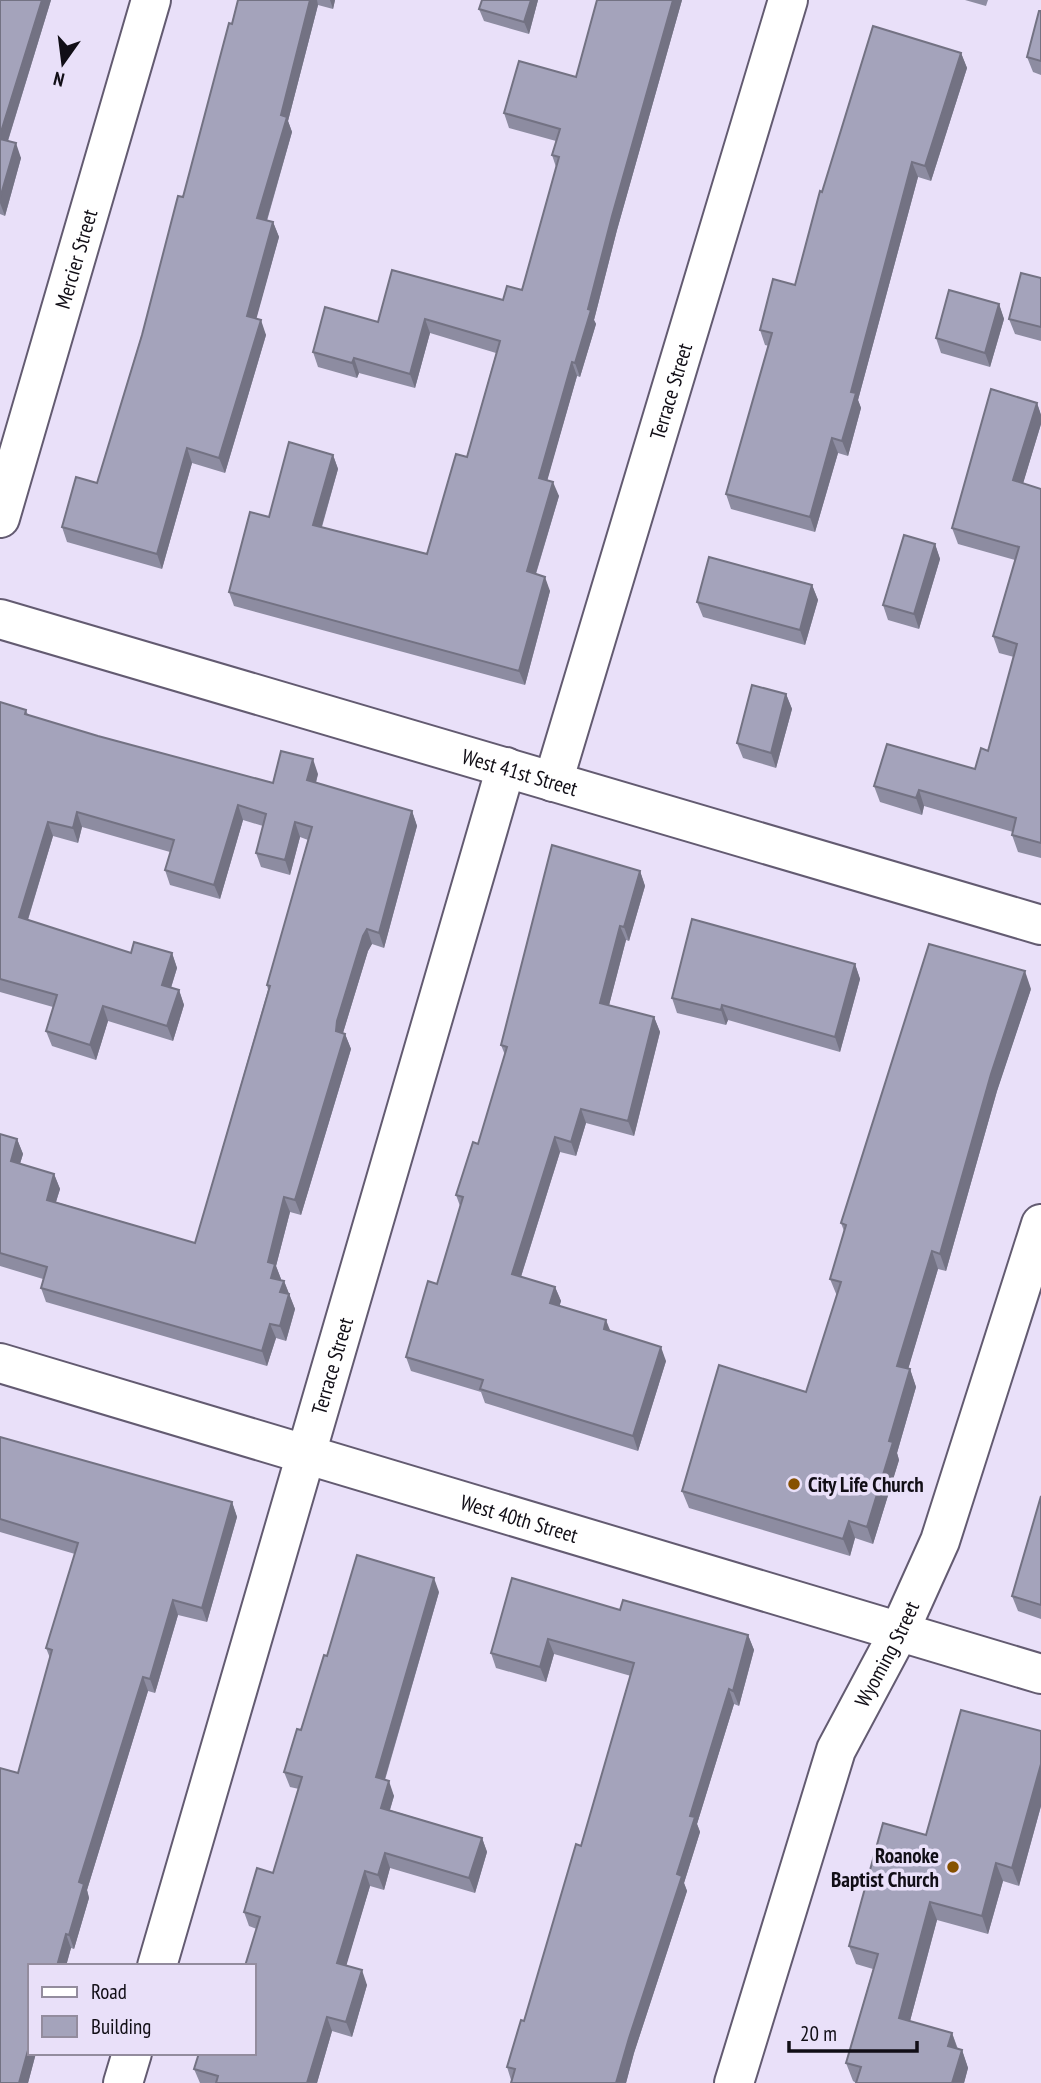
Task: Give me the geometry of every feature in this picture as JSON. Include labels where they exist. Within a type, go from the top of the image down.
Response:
[{"type":"street","name":"Mercier Street","points":[[0,519],[151,0]]},
{"type":"street","name":"Terrace Street","points":[[553,782],[788,0]]},
{"type":"street","name":"West 41st Street","points":[[0,619],[1041,925]]},
{"type":"street","name":"Terrace Street","points":[[158,1964],[506,767]]},
{"type":"street","name":"Wyoming Street","points":[[734,2083],[836,1750],[899,1632],[940,1541],[1041,1224]]},
{"type":"street","name":"West 40th Street","points":[[0,1363],[1041,1674]]},
{"type":"street","points":[[123,2083],[131,2055]]},
{"type":"building","points":[[0,0],[42,0],[0,135]]},
{"type":"building","points":[[238,0],[310,0],[281,115],[287,117],[257,218],[273,222],[247,316],[261,320],[219,458],[187,448],[157,554],[62,527],[76,477],[97,483],[142,335],[178,196],[183,197],[229,23],[232,24]]},
{"type":"building","points":[[482,0],[531,0],[524,22],[479,9]]},
{"type":"building","points":[[597,0],[673,0],[612,216],[588,309],[591,310],[575,363],[572,362],[539,478],[553,482],[527,571],[545,577],[519,671],[229,592],[250,512],[269,517],[289,442],[333,455],[313,525],[427,554],[456,454],[467,457],[500,341],[425,319],[410,374],[354,358],[352,363],[313,352],[325,307],[378,322],[392,270],[503,300],[507,286],[522,290],[559,157],[552,155],[560,129],[504,113],[519,61],[576,77]]},
{"type":"building","points":[[1041,11],[1041,61],[1027,57]]},
{"type":"building","points":[[873,26],[961,53],[925,166],[912,162],[851,392],[856,393],[842,441],[832,438],[810,517],[726,494],[772,333],[760,330],[773,279],[795,285],[820,191],[822,192]]},
{"type":"building","points":[[0,139],[16,143],[0,198]]},
{"type":"building","points":[[1021,273],[1041,278],[1041,327],[1009,319]]},
{"type":"building","points":[[949,290],[999,304],[985,353],[936,338]]},
{"type":"building","points":[[991,389],[1037,403],[1013,480],[1041,489],[1041,843],[1012,835],[1016,818],[919,790],[916,798],[874,786],[887,744],[975,769],[981,748],[988,751],[1017,644],[993,636],[1019,547],[952,528]]},
{"type":"building","points":[[904,535],[935,544],[914,614],[883,605]]},
{"type":"building","points":[[709,557],[812,585],[800,630],[697,602]]},
{"type":"building","points":[[752,685],[786,694],[771,753],[737,743]]},
{"type":"building","points":[[0,702],[26,710],[25,714],[98,736],[273,783],[281,751],[313,759],[307,780],[412,811],[379,933],[367,929],[363,936],[337,1021],[336,1031],[345,1034],[295,1200],[284,1197],[268,1262],[275,1264],[271,1278],[284,1281],[280,1292],[289,1294],[280,1326],[270,1324],[262,1351],[41,1288],[47,1267],[0,1253],[0,1134],[17,1139],[11,1161],[54,1174],[47,1200],[195,1243],[270,986],[267,985],[312,827],[295,822],[285,860],[256,853],[266,814],[238,805],[214,885],[165,870],[174,840],[77,812],[73,828],[48,822],[19,917],[131,953],[134,942],[172,953],[162,985],[179,990],[167,1026],[103,1006],[90,1045],[46,1031],[57,995],[0,979]]},
{"type":"building","points":[[552,845],[640,871],[624,927],[620,926],[600,1003],[654,1017],[628,1121],[581,1109],[571,1142],[555,1137],[512,1274],[555,1287],[550,1303],[606,1320],[604,1329],[661,1347],[633,1436],[480,1389],[483,1380],[406,1357],[428,1281],[437,1284],[463,1197],[456,1195],[473,1142],[478,1144],[507,1047],[501,1045]]},
{"type":"building","points":[[692,919],[855,964],[835,1037],[722,1005],[721,1010],[672,998]]},
{"type":"building","points":[[929,944],[1025,971],[991,1074],[940,1254],[932,1251],[897,1366],[910,1369],[889,1441],[893,1442],[867,1527],[849,1521],[843,1539],[682,1491],[719,1365],[806,1392],[841,1282],[830,1279],[846,1225],[841,1223]]},
{"type":"building","points":[[0,1437],[232,1502],[202,1608],[173,1600],[150,1679],[143,1677],[79,1882],[84,1884],[58,1964],[28,1964],[28,2050],[19,2083],[0,2083],[0,1768],[18,1773],[52,1650],[46,1648],[78,1543],[0,1519]]},
{"type":"building","points":[[1041,1496],[1041,1605],[1012,1596]]},
{"type":"building","points":[[357,1555],[434,1578],[376,1777],[389,1781],[381,1808],[482,1838],[469,1878],[385,1853],[378,1875],[365,1871],[337,1963],[362,1970],[346,2022],[327,2017],[307,2083],[216,2083],[218,2076],[194,2069],[198,2055],[256,2055],[256,1964],[246,1964],[260,1917],[244,1912],[257,1868],[273,1873],[302,1777],[284,1772],[297,1729],[301,1730],[324,1655],[327,1656]]},
{"type":"building","points":[[512,1578],[620,1610],[623,1600],[748,1635],[733,1691],[729,1689],[690,1816],[695,1817],[677,1874],[682,1876],[616,2083],[511,2083],[515,2069],[507,2067],[521,2020],[524,2021],[576,1844],[581,1846],[634,1663],[548,1639],[540,1667],[491,1653]]},
{"type":"building","name":"Roanoke Baptist Church","points":[[961,1710],[1041,1731],[1041,1764],[1012,1868],[996,1863],[982,1916],[930,1902],[899,2018],[952,2033],[948,2046],[962,2050],[952,2083],[856,2083],[861,2067],[846,2063],[878,1954],[849,1946],[883,1823],[926,1835]]},
{"type":"place","name":"City Life Church","points":[[794,1484]]},
{"type":"place","name":"Roanoke Baptist Church","points":[[953,1867]]}]
